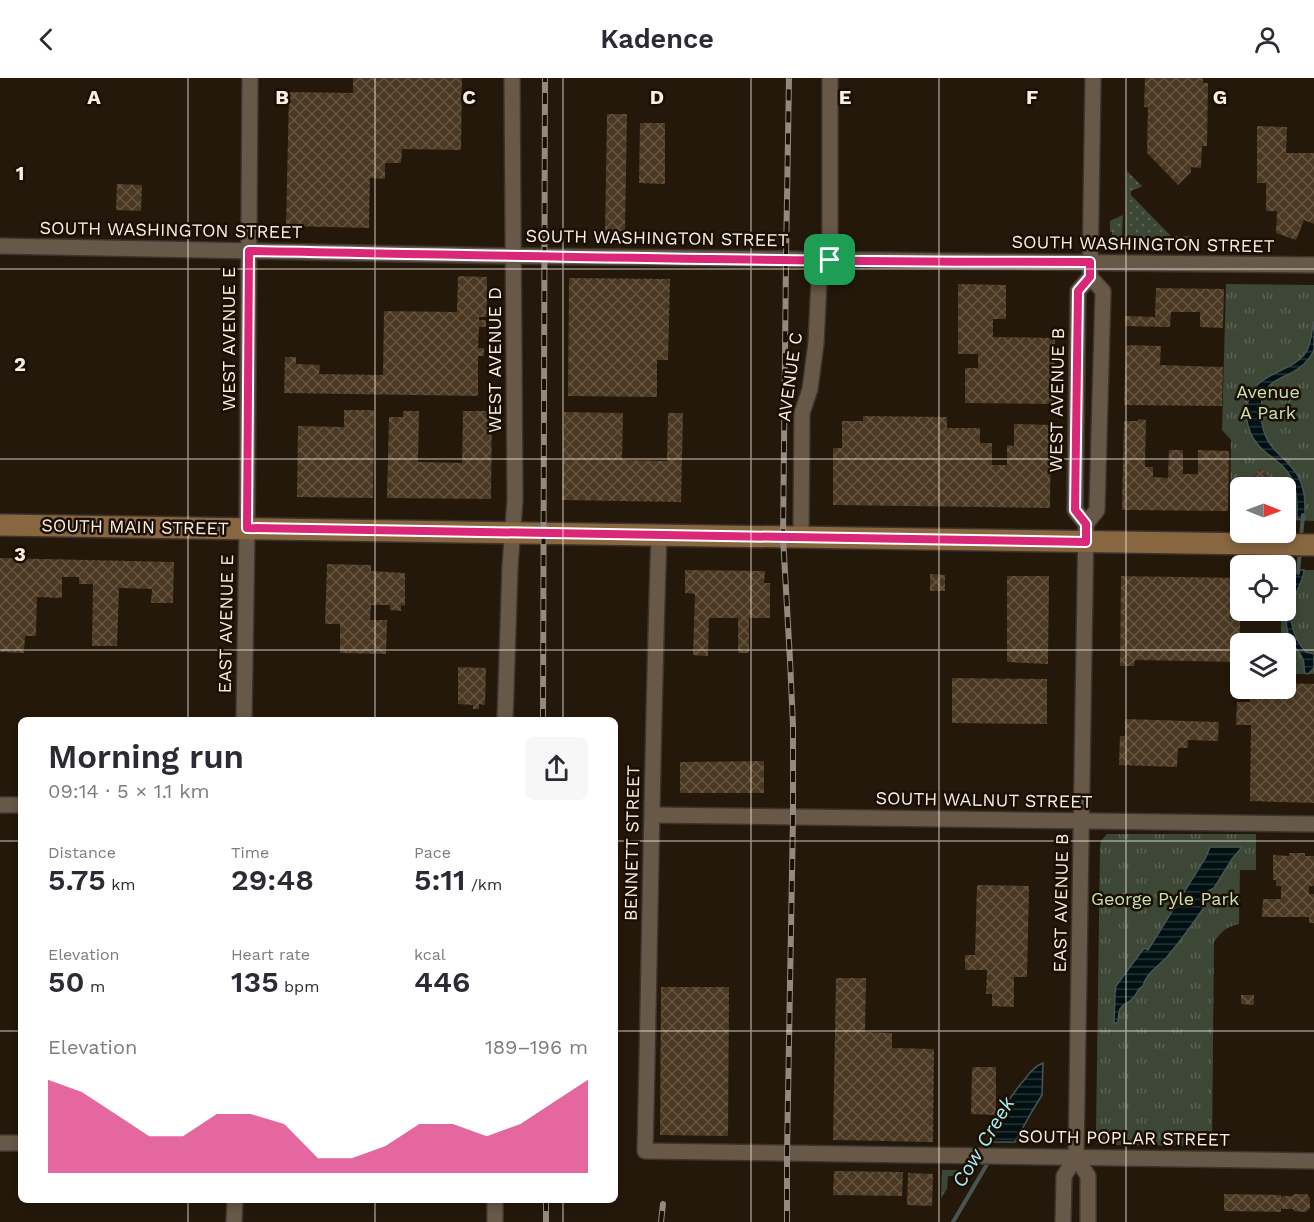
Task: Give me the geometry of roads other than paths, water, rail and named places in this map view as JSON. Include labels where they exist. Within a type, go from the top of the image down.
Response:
[{"type":"street","name":"WEST AVENUE E","points":[[247,528],[250,78]]},
{"type":"street","name":"WEST AVENUE D","points":[[505,717],[510,566],[515,500],[512,78]]},
{"type":"street","name":"AVENUE C","points":[[801,537],[802,412],[810,388],[825,260],[830,78]]},
{"type":"street","name":"WEST AVENUE B","points":[[1086,532],[1075,510],[1076,401],[1078,291],[1090,269],[1093,78]]},
{"type":"street","name":"SOUTH WASHINGTON STREET","points":[[0,246],[951,262],[1090,269],[1314,265]]},
{"type":"street","name":"WEST AVENUE B","points":[[1086,532],[1097,510],[1102,302],[1102,291],[1090,269]]},
{"type":"street","name":"SOUTH MAIN STREET","points":[[0,525],[801,537],[1086,532],[1314,545]]},
{"type":"street","name":"EAST AVENUE E","points":[[244,717],[247,528]]},
{"type":"street","name":"EAST AVENUE B","points":[[1063,1222],[1064,1176],[1076,1157],[1086,532]]},
{"type":"street","name":"BENNETT STREET","points":[[645,1151],[659,535]]},
{"type":"street","points":[[0,805],[18,805]]},
{"type":"street","name":"SOUTH WALNUT STREET","points":[[653,815],[1314,824]]},
{"type":"street","points":[[0,1143],[18,1143]]},
{"type":"street","name":"SOUTH POPLAR STREET","points":[[645,1151],[1314,1161]]},
{"type":"street","name":"EAST AVENUE B","points":[[1076,1157],[1088,1176],[1088,1222]]},
{"type":"street","points":[[234,1222],[235,1203]]},
{"type":"street","points":[[495,1203],[495,1222]]},
{"type":"waterway","name":"Cow Creek","points":[[1301,537],[1303,515]]},
{"type":"waterway","name":"Cow Creek","points":[[1298,573],[1300,550]]},
{"type":"waterway","name":"Cow Creek","points":[[953,1222],[989,1161]]},
{"type":"railway","points":[[543,717],[545,78]]},
{"type":"railway","points":[[787,1222],[793,817],[793,726],[783,537],[789,78]]},
{"type":"railway","points":[[546,1203],[546,1222]]},
{"type":"railway","points":[[661,1222],[663,1204]]},
{"type":"park label","name":"Avenue A Park","points":[[1268,402]]},
{"type":"park label","name":"George Pyle Park","points":[[1165,899]]}]
